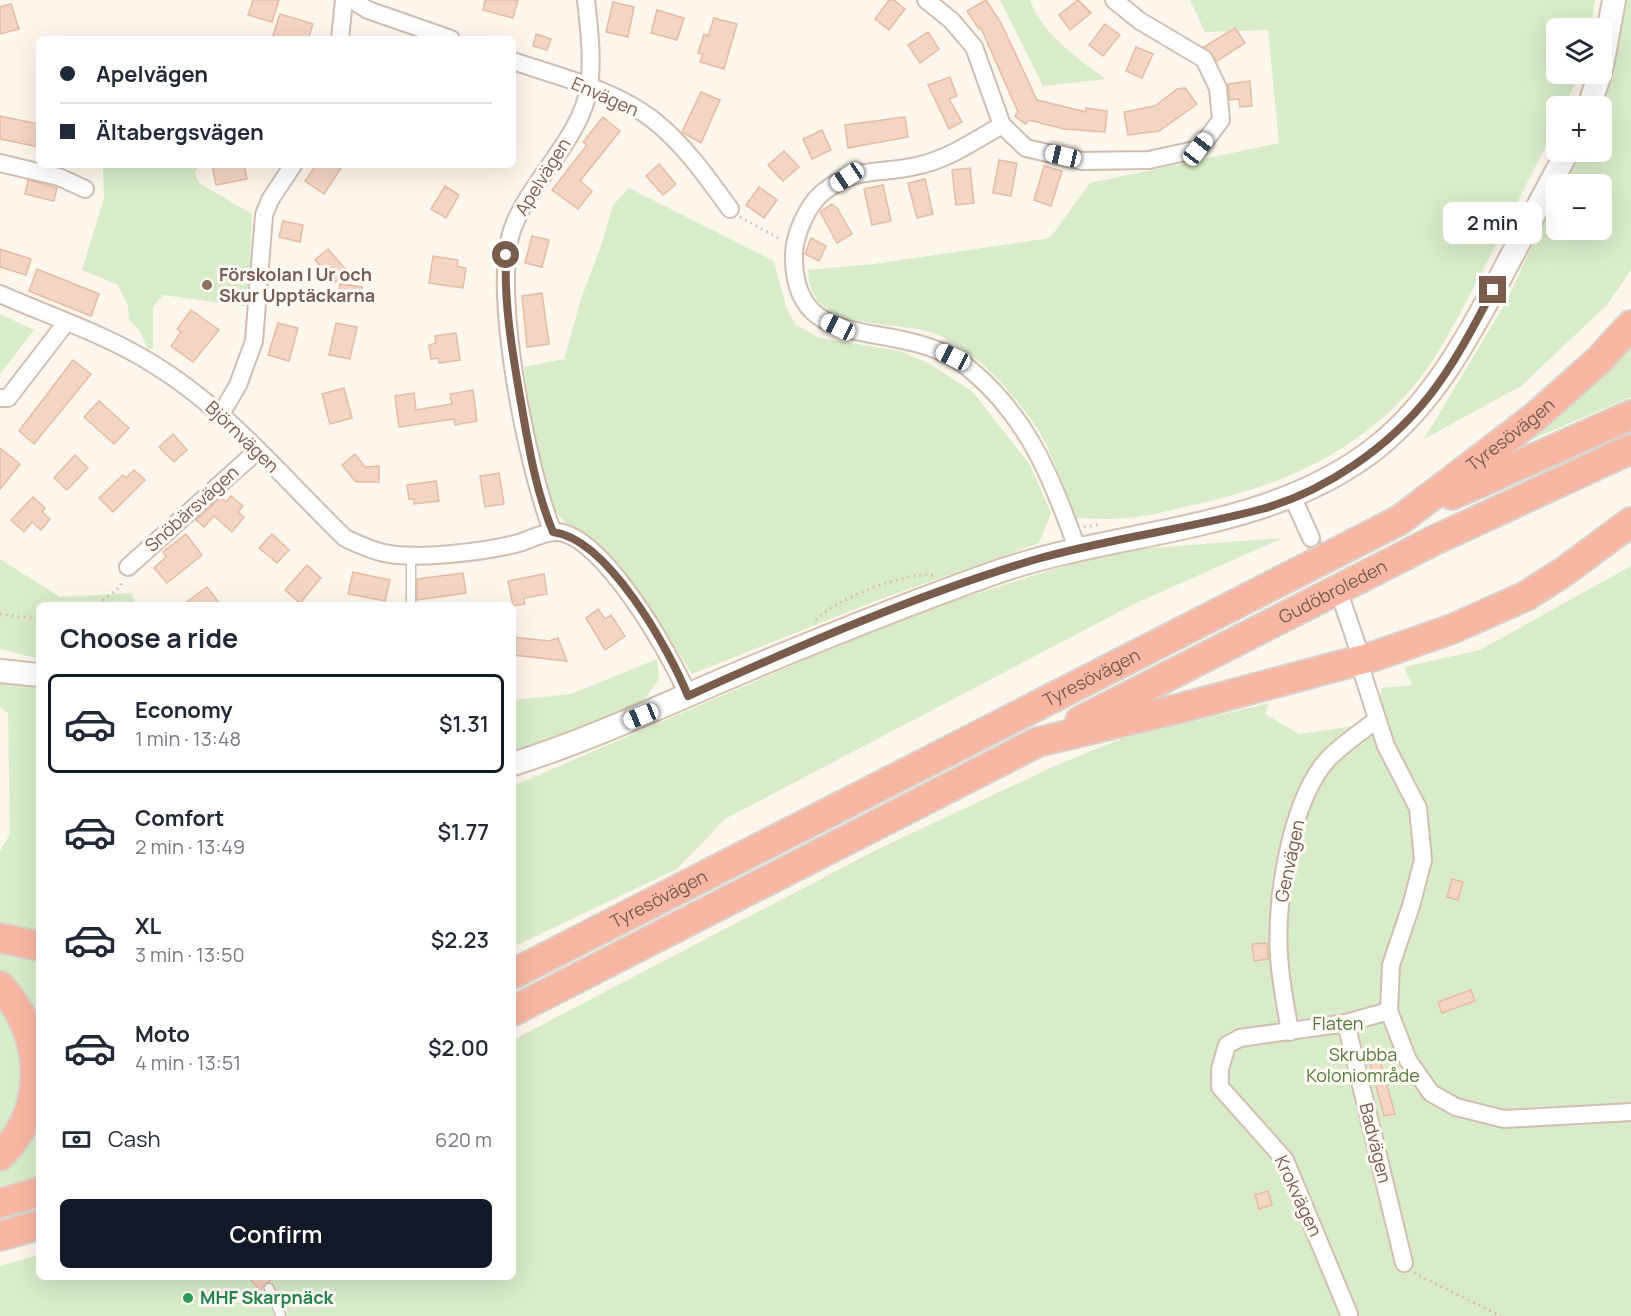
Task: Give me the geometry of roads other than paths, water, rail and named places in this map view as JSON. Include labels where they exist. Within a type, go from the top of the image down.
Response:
[{"type":"highway","name":"Tyresövägen","points":[[516,972],[1400,520],[1535,417],[1599,360],[1631,325]]},
{"type":"highway","points":[[1400,520],[1631,415]]},
{"type":"highway","name":"Gudöbroleden","points":[[1038,742],[1435,540],[1631,449]]},
{"type":"highway","name":"Tyresövägen","points":[[516,1009],[1038,742],[1181,708],[1352,662],[1452,629],[1526,596],[1565,571],[1631,522]]},
{"type":"highway","points":[[0,938],[36,945]]},
{"type":"highway","points":[[0,986],[22,1014],[31,1035],[36,1056],[34,1094],[20,1131],[0,1155]]},
{"type":"highway","points":[[0,1203],[36,1193]]},
{"type":"highway","points":[[0,1236],[36,1226]]},
{"type":"street","points":[[340,36],[344,0]]},
{"type":"street","points":[[352,0],[368,10],[442,36]]},
{"type":"street","name":"Apelvägen","points":[[553,532],[540,493],[523,416],[504,287],[506,255],[512,227],[525,201],[576,123],[589,87],[586,0]]},
{"type":"street","points":[[926,0],[951,20],[974,47],[1002,125],[1026,147],[1082,161],[1149,160],[1198,149],[1221,120],[1218,88],[1204,59],[1140,21],[1114,0]]},
{"type":"street","points":[[1611,18],[1614,0]]},
{"type":"street","name":"Envägen","points":[[516,62],[616,98],[651,118],[679,144],[730,209]]},
{"type":"street","points":[[1002,125],[956,151],[917,166],[869,170],[847,177],[820,195],[801,225],[794,246],[793,278],[805,304],[826,321],[858,333],[907,340],[935,349],[972,370],[994,392],[1034,443],[1054,483],[1074,539]]},
{"type":"street","points":[[516,763],[554,751],[877,617],[1074,539],[1223,518],[1293,498],[1352,466],[1404,423],[1430,395],[1473,328],[1562,162]]},
{"type":"street","points":[[0,163],[59,177],[85,189]]},
{"type":"street","points":[[221,414],[238,385],[254,341],[264,215],[270,200],[292,168]]},
{"type":"street","name":"Björnvägen","points":[[0,294],[65,324],[128,349],[179,381],[221,414],[345,538],[385,554],[432,555],[514,544],[553,532]]},
{"type":"street","points":[[0,398],[8,398],[65,324]]},
{"type":"street","name":"Snöbärsvägen","points":[[128,567],[257,451]]},
{"type":"street","points":[[1293,498],[1311,538]]},
{"type":"street","points":[[553,532],[566,533],[581,543],[613,572],[648,617],[688,696]]},
{"type":"street","points":[[1343,604],[1358,648]]},
{"type":"street","points":[[0,672],[36,675]]},
{"type":"street","points":[[1363,675],[1386,746],[1418,808],[1423,860],[1411,906],[1391,965],[1389,1011],[1414,1068],[1431,1093],[1456,1107],[1504,1119],[1631,1112]]},
{"type":"street","name":"Genvägen","points":[[1290,1032],[1279,954],[1280,900],[1292,836],[1311,783],[1329,758],[1376,720]]},
{"type":"street","name":"Krokvägen","points":[[1349,1314],[1286,1160],[1259,1127],[1233,1103],[1220,1087],[1220,1069],[1227,1045],[1240,1038],[1346,1023],[1389,1011]]},
{"type":"street","name":"Badvägen","points":[[1346,1023],[1404,1263]]},
{"type":"lane","points":[[411,554],[411,602]]},
{"type":"lane","points":[[269,1288],[281,1316]]},
{"type":"tunnel","points":[[1311,538],[1339,597]]},
{"type":"place","name":"Förskolan I Ur och Skur Upptäckarna","points":[[207,285]]},
{"type":"place","name":"MHF Skarpnäck","points":[[188,1298]]},
{"type":"park label","name":"Flaten","points":[[1338,1024]]},
{"type":"park label","name":"Skrubba Koloniområde","points":[[1363,1065]]}]
